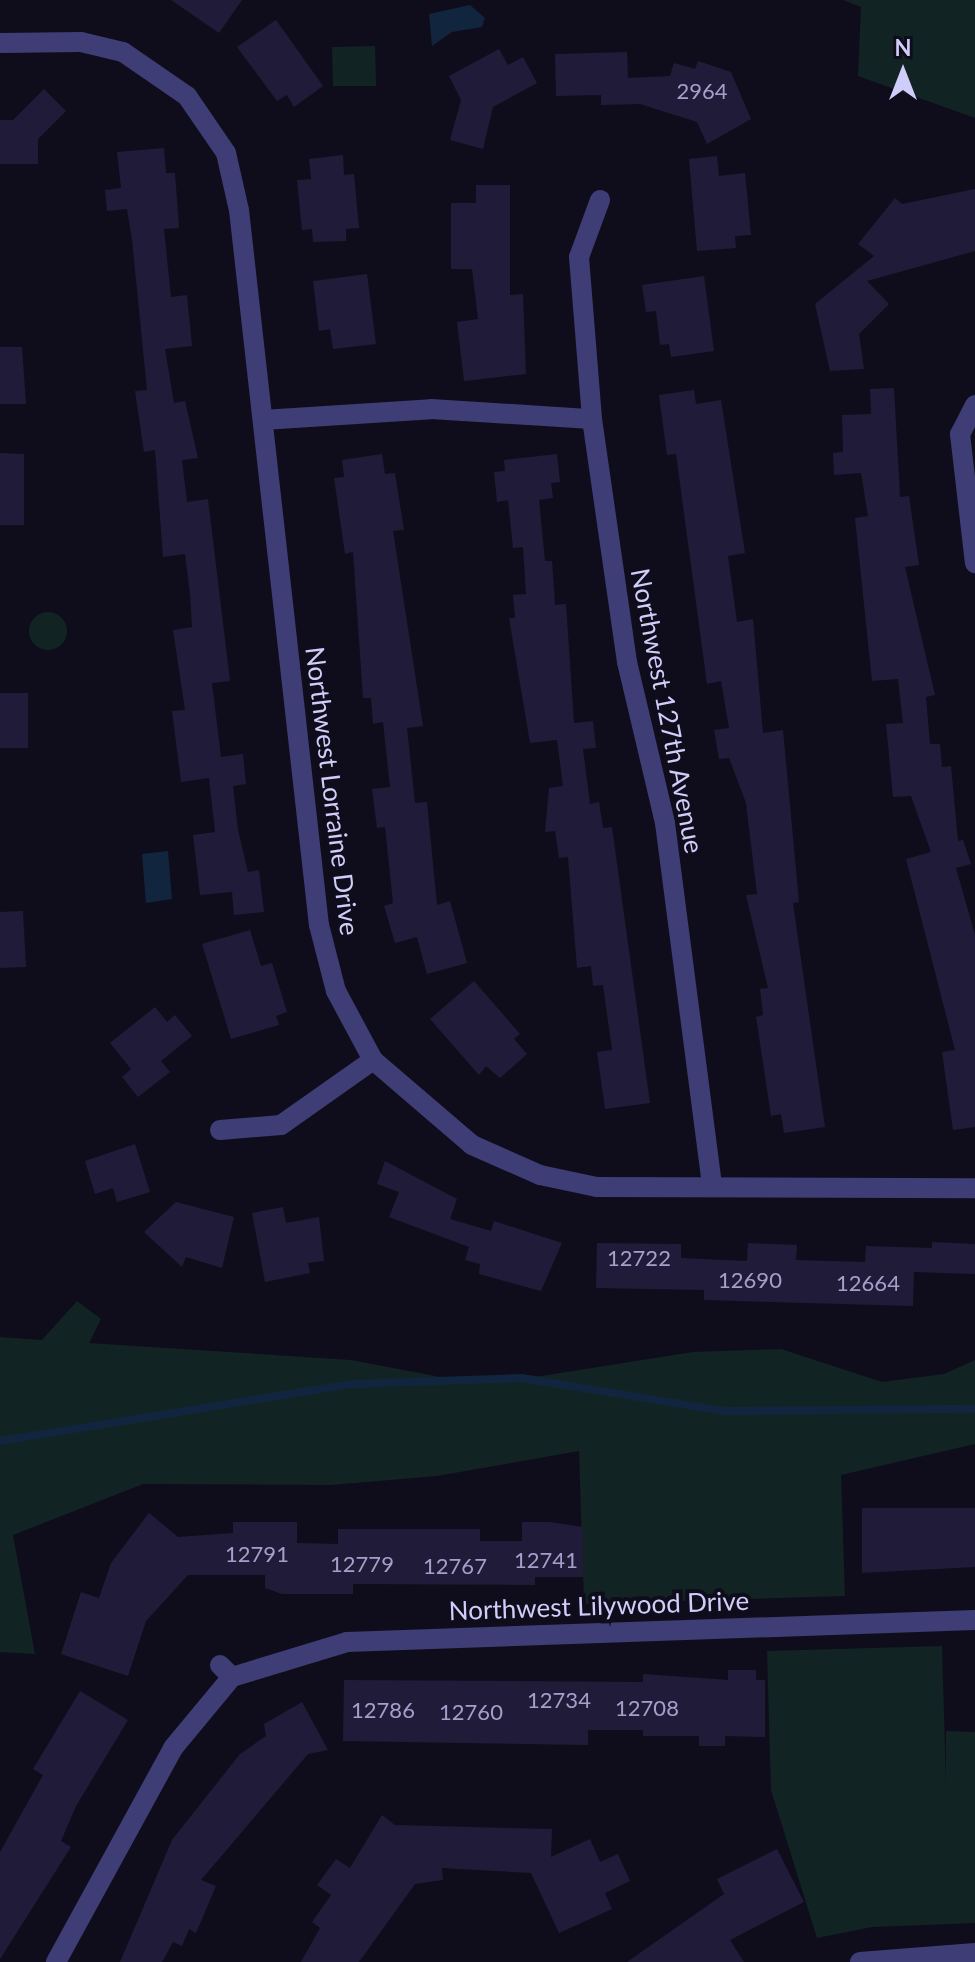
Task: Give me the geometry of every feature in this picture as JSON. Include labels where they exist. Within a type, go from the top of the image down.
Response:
[{"type":"street","name":"Northwest Lorraine Drive","points":[[0,43],[81,42],[123,52],[157,70],[209,126],[235,184],[319,925],[336,991],[373,1060],[472,1145],[540,1175],[597,1187],[975,1188]]},
{"type":"street","name":"Northwest 127th Avenue","points":[[600,200],[579,257],[592,419],[627,662],[665,823],[712,1187]]},
{"type":"street","points":[[975,405],[960,434],[975,563]]},
{"type":"street","points":[[263,420],[431,409],[592,419]]},
{"type":"street","points":[[220,1130],[281,1125],[373,1060]]},
{"type":"street","name":"Northwest Lilywood Drive","points":[[56,1962],[173,1748],[226,1671],[347,1642],[975,1620]]},
{"type":"street","points":[[860,1962],[975,1953]]},
{"type":"green space","points":[[843,0],[975,0],[975,118],[858,76],[861,7]]},
{"type":"green space","points":[[375,46],[376,86],[333,86],[332,47]]},
{"type":"green space","points":[[48,612],[62,617],[67,631],[62,645],[48,650],[34,645],[29,631],[34,617]]},
{"type":"green space","points":[[77,1301],[101,1319],[89,1343],[351,1360],[451,1379],[535,1377],[693,1352],[781,1349],[882,1382],[944,1374],[975,1360],[975,1444],[841,1475],[845,1596],[584,1604],[579,1451],[437,1476],[331,1485],[143,1484],[13,1535],[35,1654],[0,1652],[0,1337],[42,1340]]},
{"type":"green space","points":[[942,1646],[946,1784],[946,1731],[975,1732],[975,1923],[872,1927],[817,1938],[771,1790],[767,1651]]},
{"type":"water","points":[[470,5],[485,18],[482,27],[452,32],[432,46],[429,14]]},
{"type":"water","points":[[168,851],[172,899],[146,903],[142,854]]},
{"type":"building","points":[[171,0],[242,0],[219,33]]},
{"type":"building","points":[[276,20],[323,86],[294,107],[287,95],[277,101],[237,47]]},
{"type":"building","points":[[499,49],[508,65],[523,57],[537,83],[493,107],[483,149],[450,140],[461,100],[449,76]]},
{"type":"building","points":[[627,52],[628,78],[670,76],[674,63],[695,69],[698,61],[731,72],[751,119],[707,144],[697,122],[640,104],[601,105],[601,95],[556,96],[555,54]]},
{"type":"building","points":[[44,89],[66,111],[38,139],[38,164],[0,164],[0,120],[13,120]]},
{"type":"building","points":[[164,148],[166,173],[175,173],[179,228],[164,229],[171,297],[187,295],[192,346],[165,349],[174,403],[185,401],[198,458],[182,460],[187,502],[208,499],[230,681],[212,683],[221,757],[243,754],[246,784],[233,786],[238,830],[248,872],[259,870],[264,912],[234,915],[232,892],[200,895],[193,835],[215,832],[209,778],[181,782],[172,711],[185,710],[173,630],[192,627],[185,554],[163,557],[155,450],[144,452],[135,391],[147,390],[132,240],[127,209],[107,211],[105,190],[121,188],[117,152]]},
{"type":"building","points":[[343,155],[344,175],[354,174],[359,228],[346,229],[346,241],[313,242],[312,229],[302,230],[297,180],[311,179],[309,159]]},
{"type":"building","points":[[717,156],[719,176],[745,173],[751,235],[735,236],[736,248],[697,251],[689,159]]},
{"type":"building","points":[[476,185],[510,185],[510,295],[523,294],[526,374],[464,381],[457,322],[478,319],[472,269],[451,269],[451,203],[476,203]]},
{"type":"building","points":[[975,189],[975,251],[867,281],[889,304],[859,334],[864,369],[830,371],[815,304],[874,256],[858,244],[895,198],[902,204]]},
{"type":"building","points":[[367,274],[376,344],[333,349],[330,329],[319,331],[313,281]]},
{"type":"building","points":[[704,276],[714,351],[671,357],[669,344],[660,345],[656,311],[646,312],[642,285]]},
{"type":"building","points":[[0,347],[22,347],[26,404],[0,404]]},
{"type":"building","points":[[894,388],[900,497],[909,496],[919,565],[905,567],[935,695],[926,697],[930,744],[940,744],[942,767],[951,766],[958,841],[963,840],[971,864],[956,868],[975,935],[975,1127],[953,1130],[942,1052],[955,1050],[906,859],[931,852],[911,796],[893,797],[886,724],[903,723],[898,679],[872,681],[855,518],[868,516],[861,473],[834,475],[833,453],[843,452],[842,415],[871,414],[870,389]]},
{"type":"building","points":[[694,390],[696,404],[721,400],[745,553],[728,556],[737,622],[753,619],[763,733],[783,730],[799,902],[793,903],[825,1127],[784,1133],[781,1114],[771,1116],[756,1017],[763,1015],[760,989],[768,988],[746,895],[757,894],[746,803],[729,758],[719,759],[714,730],[729,728],[721,681],[707,684],[676,454],[667,455],[659,395]]},
{"type":"building","points":[[0,453],[24,454],[24,525],[0,525]]},
{"type":"building","points":[[382,454],[385,474],[395,473],[404,530],[393,531],[423,726],[407,728],[415,803],[427,802],[437,905],[450,901],[467,963],[427,974],[417,937],[395,943],[384,906],[393,903],[385,827],[377,828],[372,789],[390,787],[383,722],[373,724],[371,698],[363,698],[353,552],[345,554],[334,478],[344,477],[342,460]]},
{"type":"building","points":[[557,454],[560,482],[551,483],[553,498],[539,500],[545,561],[552,561],[555,605],[566,604],[574,723],[593,721],[596,748],[583,749],[590,804],[599,802],[603,828],[612,827],[650,1103],[605,1109],[597,1052],[612,1050],[603,985],[593,986],[591,966],[577,968],[568,857],[559,858],[555,831],[545,832],[549,788],[563,786],[557,740],[530,743],[509,618],[515,618],[513,595],[526,594],[523,547],[513,548],[508,500],[497,502],[494,472],[505,471],[504,460]]},
{"type":"building","points":[[0,693],[28,693],[28,748],[0,748]]},
{"type":"building","points":[[23,911],[26,967],[0,968],[0,912]]},
{"type":"building","points":[[250,930],[261,966],[272,963],[287,1012],[276,1016],[279,1025],[231,1039],[202,944]]},
{"type":"building","points":[[474,981],[520,1034],[514,1039],[527,1054],[500,1078],[486,1066],[479,1075],[430,1019]]},
{"type":"building","points":[[155,1007],[167,1022],[175,1015],[192,1036],[161,1061],[170,1072],[138,1097],[122,1077],[131,1069],[110,1043]]},
{"type":"building","points":[[135,1144],[150,1192],[117,1202],[113,1188],[95,1194],[85,1161]]},
{"type":"building","points":[[385,1161],[457,1199],[450,1219],[491,1231],[494,1221],[562,1243],[541,1291],[479,1274],[480,1264],[465,1260],[469,1247],[389,1217],[399,1192],[377,1184]]},
{"type":"building","points":[[176,1202],[234,1217],[222,1268],[186,1257],[182,1267],[144,1232]]},
{"type":"building","points":[[283,1207],[286,1223],[319,1217],[324,1261],[308,1263],[310,1273],[265,1282],[252,1213]]},
{"type":"building","points":[[932,1242],[975,1244],[975,1274],[914,1272],[913,1306],[704,1300],[704,1290],[596,1288],[597,1243],[681,1244],[681,1258],[747,1261],[748,1243],[797,1245],[796,1260],[865,1262],[866,1246],[932,1248]]},
{"type":"building","points":[[862,1508],[975,1508],[975,1567],[862,1573]]},
{"type":"building","points":[[149,1513],[178,1537],[233,1533],[233,1522],[297,1522],[297,1543],[338,1544],[338,1529],[480,1529],[480,1541],[522,1541],[522,1522],[550,1522],[583,1527],[583,1577],[535,1577],[535,1585],[353,1584],[353,1594],[282,1594],[265,1588],[265,1575],[188,1575],[146,1621],[128,1676],[61,1654],[81,1592],[99,1598],[111,1563]]},
{"type":"building","points":[[728,1670],[756,1670],[756,1680],[765,1680],[765,1737],[725,1736],[725,1746],[699,1746],[699,1736],[643,1736],[643,1730],[588,1730],[588,1745],[343,1741],[344,1680],[643,1682],[643,1674],[728,1680]]},
{"type":"building","points":[[80,1691],[128,1720],[76,1806],[61,1841],[71,1847],[0,1959],[0,1852],[43,1775],[33,1769]]},
{"type":"building","points":[[302,1702],[328,1750],[308,1754],[201,1880],[216,1886],[196,1933],[189,1929],[182,1946],[173,1942],[162,1962],[120,1962],[172,1840],[240,1754],[266,1736],[264,1724]]},
{"type":"building","points":[[382,1815],[395,1825],[552,1829],[551,1857],[590,1839],[600,1862],[618,1854],[630,1881],[605,1893],[612,1909],[559,1933],[531,1873],[442,1868],[443,1880],[415,1884],[359,1962],[301,1962],[320,1928],[312,1922],[331,1895],[317,1885],[336,1859],[350,1868]]},
{"type":"building","points":[[777,1849],[804,1902],[730,1940],[744,1962],[627,1962],[724,1894],[717,1879]]},
{"type":"waterway","points":[[0,1441],[352,1384],[522,1378],[724,1411],[975,1409]]}]
